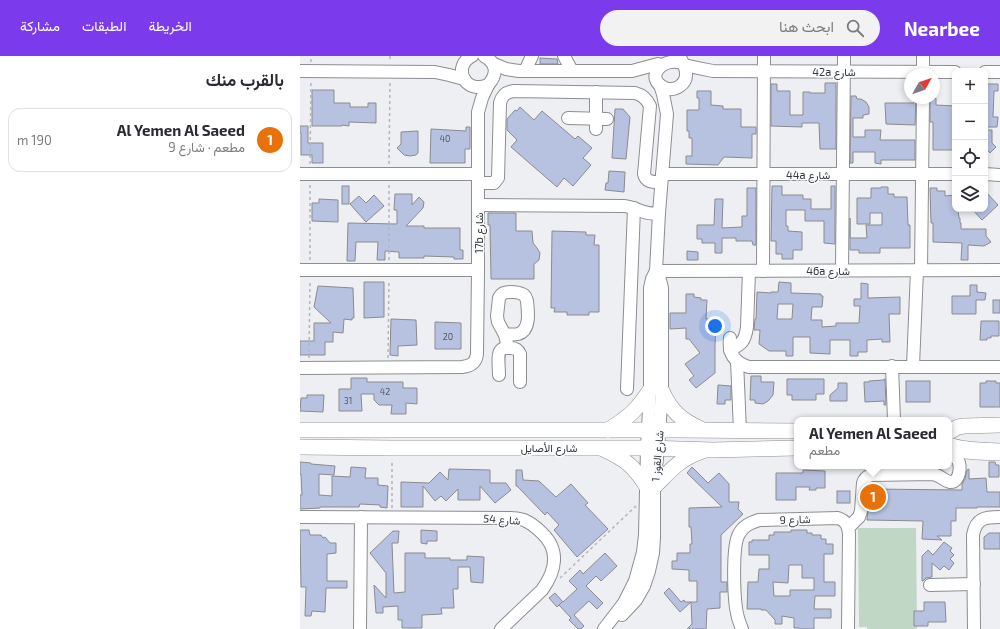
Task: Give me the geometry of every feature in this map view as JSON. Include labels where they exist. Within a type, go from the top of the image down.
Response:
[{"type":"highway","points":[[952,446],[969,451],[1000,452]]},
{"type":"main road","points":[[608,430],[634,412],[656,391],[686,422],[705,431]]},
{"type":"main road","points":[[952,430],[964,426],[1000,425]]},
{"type":"main road","name":"شارع الأصايل","points":[[300,430],[794,431]]},
{"type":"main road","points":[[952,432],[1000,432]]},
{"type":"main road","points":[[952,445],[1000,444]]},
{"type":"main road","name":"شارع الأصايل","points":[[300,447],[600,447],[713,450],[794,448]]},
{"type":"main road","points":[[600,447],[618,456],[632,466],[649,490],[674,466],[683,460],[692,455],[713,450]]},
{"type":"street","points":[[305,71],[435,72],[449,75],[478,88],[505,75],[522,71],[532,56]]},
{"type":"street","points":[[564,56],[572,71]]},
{"type":"street","points":[[763,270],[764,56]]},
{"type":"street","points":[[842,270],[844,56]]},
{"type":"street","points":[[923,56],[923,68]]},
{"type":"street","points":[[435,72],[451,68],[470,58]]},
{"type":"street","points":[[466,82],[462,73],[463,66],[470,58]]},
{"type":"street","points":[[487,58],[506,69],[522,71],[632,71],[668,58],[673,58],[682,61],[686,69],[686,74],[682,85],[668,89],[659,83],[632,71]]},
{"type":"street","name":"17b شارع","points":[[388,367],[467,367],[475,362],[477,354],[478,316],[478,112],[482,98],[494,76],[495,70],[487,58]]},
{"type":"street","points":[[659,83],[655,72],[663,60]]},
{"type":"street","name":"42a شارع","points":[[682,61],[698,68],[714,71],[904,73]]},
{"type":"street","name":"42a شارع","points":[[682,85],[698,76],[714,71]]},
{"type":"street","name":"42a شارع","points":[[940,72],[952,72]]},
{"type":"street","points":[[988,72],[1000,72]]},
{"type":"street","name":"17b شارع","points":[[466,82],[474,98],[478,112]]},
{"type":"street","name":"شارع القوز 1","points":[[659,83],[667,114]]},
{"type":"street","name":"شارع القوز 1","points":[[606,627],[622,616],[636,600],[644,586],[653,553],[654,537],[649,490],[656,391],[650,288],[656,271],[658,214],[667,114],[672,100],[682,85]]},
{"type":"street","points":[[305,174],[389,174],[478,178],[494,183],[498,178],[500,103],[505,94],[514,91],[596,92],[600,122],[568,118]]},
{"type":"street","name":"44a شارع","points":[[596,92],[635,93],[645,97],[648,101],[650,112],[644,174],[644,177],[648,181],[661,178],[764,175],[952,174]]},
{"type":"street","points":[[913,366],[919,270],[923,104]]},
{"type":"street","points":[[988,174],[1000,174]]},
{"type":"street","points":[[478,205],[624,206],[634,208],[648,214],[658,214]]},
{"type":"street","points":[[627,389],[634,208]]},
{"type":"street","points":[[305,270],[478,270]]},
{"type":"street","name":"46a شارع","points":[[656,271],[1000,270]]},
{"type":"street","points":[[730,350],[739,346],[744,340],[746,334],[749,271]]},
{"type":"street","points":[[505,334],[518,334],[526,328],[527,304],[526,298],[522,294],[507,292],[502,294],[499,298],[497,316],[499,325],[505,334],[508,348]]},
{"type":"street","points":[[478,316],[497,316]]},
{"type":"street","points":[[730,338],[730,350],[732,356],[737,362],[743,365],[756,367],[1000,367]]},
{"type":"street","points":[[499,375],[499,353],[502,349],[517,349],[520,354],[520,382]]},
{"type":"street","points":[[737,362],[740,431]]},
{"type":"street","points":[[892,366],[894,417]]},
{"type":"street","points":[[305,368],[388,367]]},
{"type":"street","points":[[848,629],[848,527],[859,517],[861,511],[864,479],[871,475],[933,474],[952,482],[958,477],[959,464],[957,458],[952,454]]},
{"type":"street","name":"شارع 54","points":[[300,517],[511,518],[524,520],[536,527],[546,537],[553,550],[554,562],[552,574],[542,590],[501,629]]},
{"type":"street","points":[[360,629],[361,517]]},
{"type":"street","name":"شارع 9","points":[[742,629],[738,621],[736,608],[734,565],[735,543],[743,528],[750,523],[759,520],[838,518],[846,523],[848,527]]},
{"type":"street","points":[[974,629],[974,528],[978,522],[985,518],[1000,518]]},
{"type":"street","points":[[930,584],[974,584]]},
{"type":"path","points":[[305,368],[305,71],[311,56]]},
{"type":"path","points":[[388,367],[390,56]]},
{"type":"path","points":[[392,448],[392,517]]},
{"type":"path","points":[[546,584],[555,581],[564,575],[649,490]]},
{"type":"green space","points":[[858,528],[916,528],[917,629],[867,629],[867,627],[859,627]]},
{"type":"building","points":[[540,58],[557,59],[558,64],[540,64]]},
{"type":"building","points":[[825,83],[836,83],[836,149],[820,149],[819,123],[802,123],[802,127],[771,126],[771,84],[777,84],[777,91],[790,91],[790,115],[803,115],[803,92],[825,93]]},
{"type":"building","points":[[988,84],[998,84],[998,91],[994,91],[993,117],[998,117],[997,127],[988,127]]},
{"type":"building","points":[[312,90],[334,90],[334,103],[350,103],[350,107],[368,107],[368,103],[376,103],[376,123],[349,122],[349,126],[312,126]]},
{"type":"building","points":[[697,91],[711,91],[711,105],[723,106],[723,109],[741,109],[741,127],[756,127],[756,134],[752,134],[752,158],[724,157],[718,165],[686,164],[686,156],[692,156],[692,138],[689,138],[689,131],[687,131],[687,110],[699,110],[699,98],[697,98]]},
{"type":"building","points":[[851,96],[856,96],[857,99],[861,99],[866,102],[869,107],[869,114],[863,115],[863,118],[853,118],[853,137],[865,137],[865,130],[881,130],[880,140],[915,140],[915,160],[881,160],[881,164],[875,163],[875,152],[853,152],[853,163],[850,163]]},
{"type":"building","points":[[885,103],[916,104],[915,125],[886,124]]},
{"type":"building","points":[[930,104],[952,106],[952,150],[933,150],[933,122],[930,122]]},
{"type":"building","points":[[520,107],[534,120],[542,111],[575,139],[578,136],[592,148],[583,158],[591,165],[573,186],[564,178],[557,187],[511,147],[517,140],[507,130],[507,119]]},
{"type":"building","points":[[615,109],[623,109],[630,117],[626,159],[612,158]]},
{"type":"building","points":[[300,126],[308,126],[308,143],[323,143],[323,163],[312,163],[312,155],[301,155]]},
{"type":"building","points":[[466,127],[470,127],[470,149],[465,149],[465,163],[430,163],[431,129],[466,131]]},
{"type":"building","points":[[988,130],[992,130],[992,143],[996,147],[990,153],[988,151]]},
{"type":"building","points":[[418,131],[418,153],[410,156],[404,155],[397,148],[401,144],[401,132]]},
{"type":"building","points":[[609,171],[625,172],[624,192],[605,190],[606,183],[608,183]]},
{"type":"building","points":[[342,186],[349,186],[349,204],[342,204]]},
{"type":"building","points":[[772,186],[782,186],[782,195],[803,195],[803,199],[811,199],[811,209],[831,209],[831,186],[835,186],[835,244],[824,243],[824,221],[805,221],[805,210],[786,210],[786,226],[788,226],[788,231],[802,232],[802,250],[793,250],[793,259],[782,259],[782,254],[776,254],[776,241],[771,241]]},
{"type":"building","points":[[881,187],[888,187],[888,194],[894,194],[894,197],[907,197],[908,225],[910,225],[910,248],[880,248],[880,253],[859,253],[859,250],[850,250],[850,238],[867,238],[866,225],[882,225],[882,213],[870,213],[870,224],[857,224],[857,198],[871,198],[871,188]]},
{"type":"building","points":[[747,188],[756,188],[756,245],[753,245],[752,241],[736,241],[736,238],[722,238],[722,253],[715,253],[715,243],[702,243],[702,239],[697,239],[697,225],[714,225],[715,199],[723,199],[722,228],[742,227],[742,216],[747,216]]},
{"type":"building","points":[[930,188],[937,188],[937,191],[945,191],[945,196],[952,195],[952,212],[958,212],[961,229],[986,229],[986,236],[991,242],[984,246],[968,245],[968,260],[961,260],[962,243],[933,242],[933,223],[931,223]]},
{"type":"building","points":[[395,194],[412,194],[412,205],[419,197],[424,202],[423,208],[406,226],[424,226],[424,228],[460,228],[460,250],[463,250],[463,259],[454,259],[454,257],[424,256],[424,258],[399,258],[399,252],[385,251],[385,260],[377,260],[378,242],[356,242],[355,261],[347,261],[348,223],[397,224],[397,210],[394,210]]},
{"type":"building","points":[[988,194],[998,205],[982,220],[975,212],[988,212]]},
{"type":"building","points":[[374,195],[384,206],[366,222],[350,204],[359,196],[366,203]]},
{"type":"building","points":[[319,199],[338,200],[338,222],[312,221],[312,203],[319,203]]},
{"type":"building","points":[[488,213],[516,213],[516,231],[532,231],[533,243],[540,253],[539,260],[534,264],[534,279],[491,279],[490,225],[488,225]]},
{"type":"building","points":[[552,231],[586,232],[586,235],[595,235],[594,245],[599,245],[599,312],[589,312],[589,315],[567,315],[567,312],[554,312],[555,308],[551,308]]},
{"type":"building","points":[[687,251],[698,252],[698,260],[687,260]]},
{"type":"building","points":[[364,282],[384,282],[384,317],[364,318]]},
{"type":"building","points":[[779,282],[791,283],[791,293],[821,294],[821,296],[823,296],[822,307],[812,307],[811,320],[822,320],[822,327],[836,326],[836,323],[859,323],[860,306],[854,306],[854,299],[861,299],[861,283],[868,284],[868,298],[900,297],[900,314],[889,314],[890,342],[882,342],[882,339],[867,340],[867,352],[858,352],[858,356],[850,356],[850,340],[830,340],[830,354],[810,353],[810,337],[793,337],[793,356],[786,356],[786,351],[769,351],[759,344],[760,330],[754,330],[757,292],[778,292]],"holes":[[[778,304],[793,304],[792,319],[777,319]]]},
{"type":"building","points":[[970,285],[977,285],[977,292],[986,293],[985,300],[976,300],[976,314],[952,314],[952,296],[970,296]]},
{"type":"building","points":[[318,286],[353,288],[354,318],[352,318],[352,320],[344,319],[343,333],[333,332],[333,342],[325,342],[325,355],[300,355],[300,341],[314,341],[314,323],[331,323],[314,307]]},
{"type":"building","points":[[686,294],[694,294],[694,297],[701,298],[701,300],[707,300],[706,319],[716,319],[715,373],[696,388],[689,380],[694,376],[685,364],[700,353],[689,339],[686,339],[686,328],[670,329],[670,313],[686,313]]},
{"type":"building","points":[[993,300],[1000,300],[1000,313],[993,313]]},
{"type":"building","points":[[391,319],[416,320],[417,345],[398,346],[398,356],[390,355]]},
{"type":"building","points":[[981,321],[999,321],[999,336],[991,336],[991,338],[987,338],[987,340],[980,340]]},
{"type":"building","points":[[435,322],[461,323],[461,349],[435,349]]},
{"type":"building","points":[[751,376],[761,376],[761,382],[774,382],[773,395],[763,404],[755,403],[755,400],[750,400]]},
{"type":"building","points":[[351,378],[367,378],[367,382],[403,382],[403,388],[417,388],[417,404],[406,403],[406,414],[391,414],[392,405],[379,405],[374,400],[374,394],[361,394],[362,411],[339,411],[339,389],[351,389]]},
{"type":"building","points":[[787,379],[824,379],[824,394],[816,394],[816,400],[792,400],[792,395],[787,395]]},
{"type":"building","points":[[884,379],[886,405],[884,405],[884,401],[865,402],[864,382]]},
{"type":"building","points":[[906,381],[930,381],[930,402],[906,402]]},
{"type":"building","points":[[986,381],[996,381],[996,383],[1000,383],[1000,407],[980,407],[980,383],[986,383]]},
{"type":"building","points":[[838,383],[847,383],[847,401],[830,401],[830,395],[838,388]]},
{"type":"building","points":[[718,385],[731,386],[731,400],[725,400],[725,404],[717,404]]},
{"type":"building","points":[[307,395],[324,395],[323,412],[300,411],[301,398],[307,398]]},
{"type":"building","points":[[300,462],[335,466],[334,475],[319,474],[319,495],[332,496],[332,476],[350,477],[351,467],[366,468],[365,478],[378,478],[378,485],[388,486],[387,508],[380,507],[380,505],[360,504],[359,507],[320,507],[300,509],[300,495],[302,495]]},
{"type":"building","points":[[989,462],[995,462],[996,465],[999,465],[999,477],[989,477]]},
{"type":"building","points":[[692,467],[708,483],[719,473],[729,484],[729,502],[739,502],[738,509],[743,514],[721,535],[721,582],[727,582],[727,592],[720,592],[720,608],[707,609],[706,629],[687,629],[692,624],[691,602],[697,602],[697,581],[689,581],[689,570],[672,569],[672,561],[677,561],[677,553],[690,553],[690,544],[692,544],[691,527],[689,527],[689,508],[722,507],[687,473]]},
{"type":"building","points":[[449,469],[490,470],[490,483],[506,483],[511,490],[495,503],[480,486],[480,500],[458,500],[458,489],[446,501],[441,496],[435,501],[423,486],[423,507],[401,507],[401,482],[429,483],[440,472],[448,480]]},
{"type":"building","points":[[969,469],[969,479],[986,478],[987,492],[1000,492],[1000,507],[956,508],[956,521],[951,521],[951,536],[937,536],[942,540],[922,539],[923,521],[867,520],[870,489],[962,490],[962,484],[967,470]]},
{"type":"building","points":[[516,470],[522,470],[523,480],[539,481],[556,497],[571,484],[588,503],[585,505],[608,529],[577,557],[554,530],[559,525],[547,512],[545,515],[516,486]]},
{"type":"building","points":[[803,470],[825,471],[825,488],[809,490],[810,487],[796,487],[796,500],[776,500],[776,473],[803,473]]},
{"type":"building","points":[[837,491],[850,491],[850,503],[837,503]]},
{"type":"building","points":[[300,530],[309,530],[310,535],[321,535],[330,543],[336,543],[336,553],[327,554],[327,581],[347,581],[347,588],[326,588],[325,612],[312,611],[311,616],[305,616],[306,587],[301,587]]},
{"type":"building","points":[[421,530],[437,531],[437,541],[427,541],[427,544],[421,543]]},
{"type":"building","points":[[791,530],[807,530],[807,533],[812,533],[812,535],[821,535],[821,539],[826,539],[826,544],[833,544],[833,554],[824,554],[824,582],[835,582],[835,596],[815,596],[814,609],[831,609],[831,618],[814,618],[814,629],[794,628],[794,618],[782,616],[782,624],[775,624],[775,620],[766,610],[747,609],[748,582],[758,582],[759,569],[769,569],[769,555],[749,555],[749,542],[752,542],[752,540],[769,540],[769,535],[774,535],[774,532],[791,532]],"holes":[[[789,565],[802,565],[802,578],[814,578],[814,590],[790,590],[790,596],[774,596],[773,582],[788,583]]]},
{"type":"building","points":[[393,531],[399,531],[398,543],[392,543],[394,593],[405,592],[405,553],[425,553],[425,558],[450,558],[450,560],[467,560],[467,556],[484,557],[483,583],[471,582],[470,567],[458,567],[458,589],[453,589],[454,608],[441,608],[442,614],[422,615],[422,628],[402,628],[402,620],[398,620],[398,606],[383,607],[383,613],[376,613],[374,585],[386,598],[386,573],[370,553]]},
{"type":"building","points":[[989,533],[1000,533],[1000,549],[984,549],[984,537]]},
{"type":"building","points":[[944,542],[952,548],[950,551],[954,555],[950,559],[954,563],[949,570],[944,566],[940,570],[932,563],[932,577],[926,578],[922,581],[922,556],[928,550],[933,555]]},
{"type":"building","points":[[605,553],[617,566],[601,581],[596,576],[586,586],[603,603],[597,609],[589,601],[574,615],[584,626],[581,629],[578,629],[569,620],[571,618],[559,605],[557,607],[549,598],[555,593],[563,602],[577,589],[569,581],[580,570],[583,574]]},
{"type":"building","points":[[669,588],[681,602],[684,600],[685,602],[691,602],[680,612],[664,593]]},
{"type":"building","points":[[924,602],[945,602],[946,622],[928,622],[928,626],[914,626],[914,611],[924,611]]},
{"type":"place","name":"Al Yemen Al Saeed","points":[[873,497]]}]
